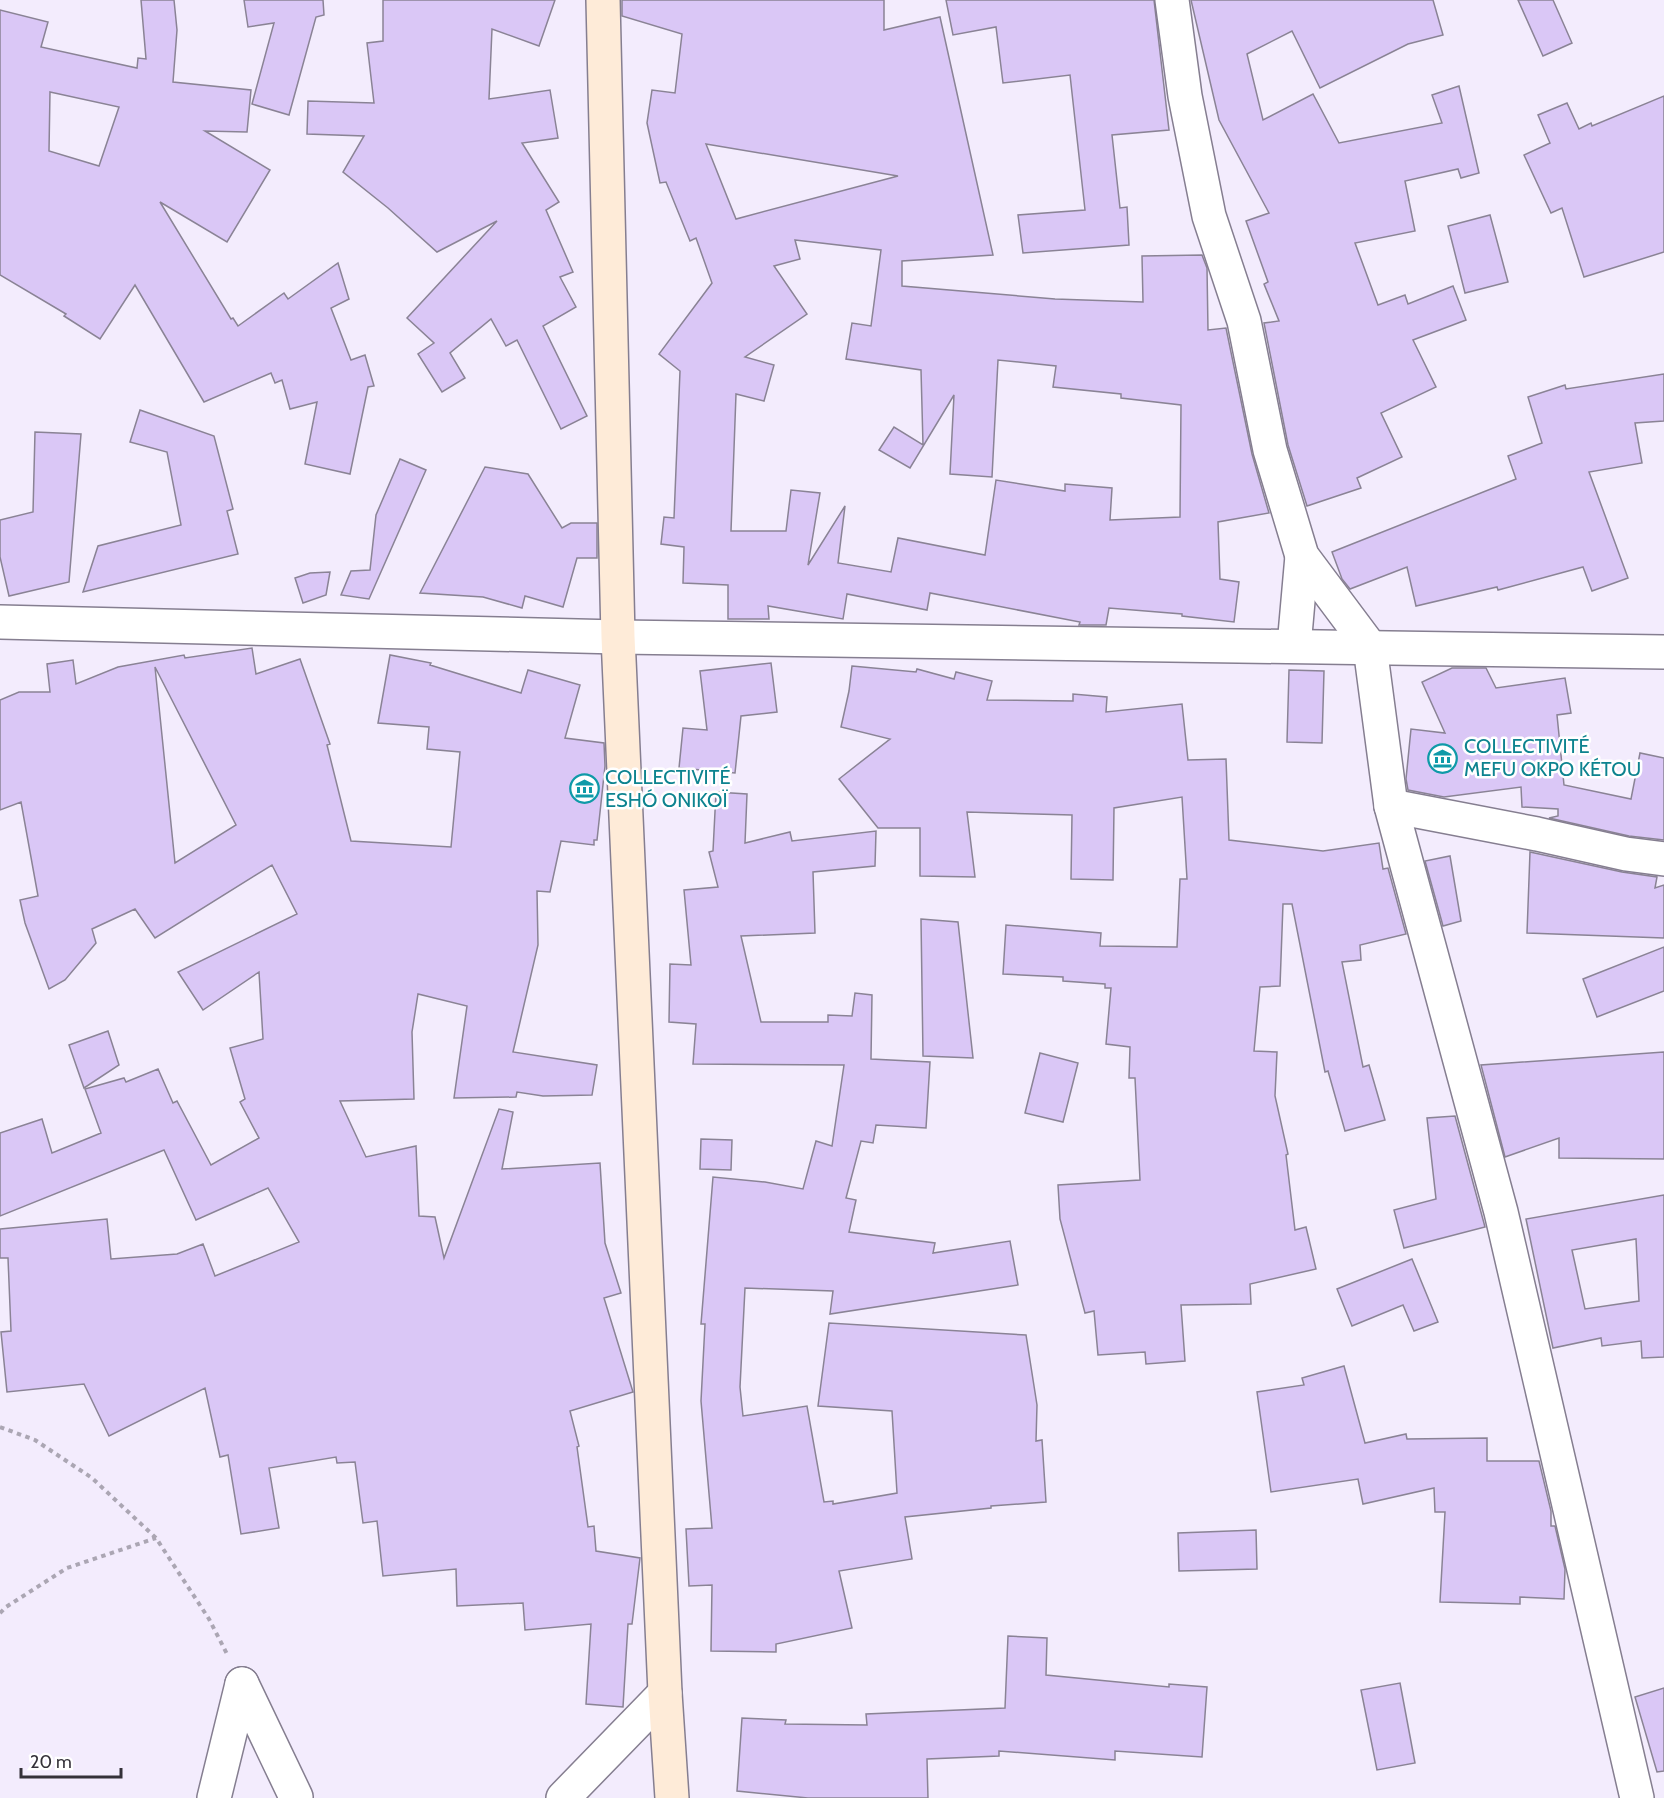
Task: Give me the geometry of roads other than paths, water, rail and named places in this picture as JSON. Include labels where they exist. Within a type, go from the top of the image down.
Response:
[{"type":"street","points":[[603,0],[618,637],[665,1693],[672,1798]]},
{"type":"street","points":[[1172,0],[1185,96],[1209,216],[1244,321],[1270,450],[1302,556],[1370,646],[1391,806],[1501,1212],[1637,1798]]},
{"type":"street","points":[[1294,646],[1302,556]]},
{"type":"street","points":[[0,622],[618,637],[1664,652]]},
{"type":"street","points":[[1391,806],[1664,860]]},
{"type":"street","points":[[214,1798],[242,1684],[296,1798]]},
{"type":"street","points":[[563,1798],[665,1693]]},
{"type":"place","name":"COLLECTIVITÉ MEFU OKPO KÉTOU","points":[[1443,758]]},
{"type":"place","name":"COLLECTIVITÉ ESHÓ ONIKOÏ","points":[[584,788]]}]
